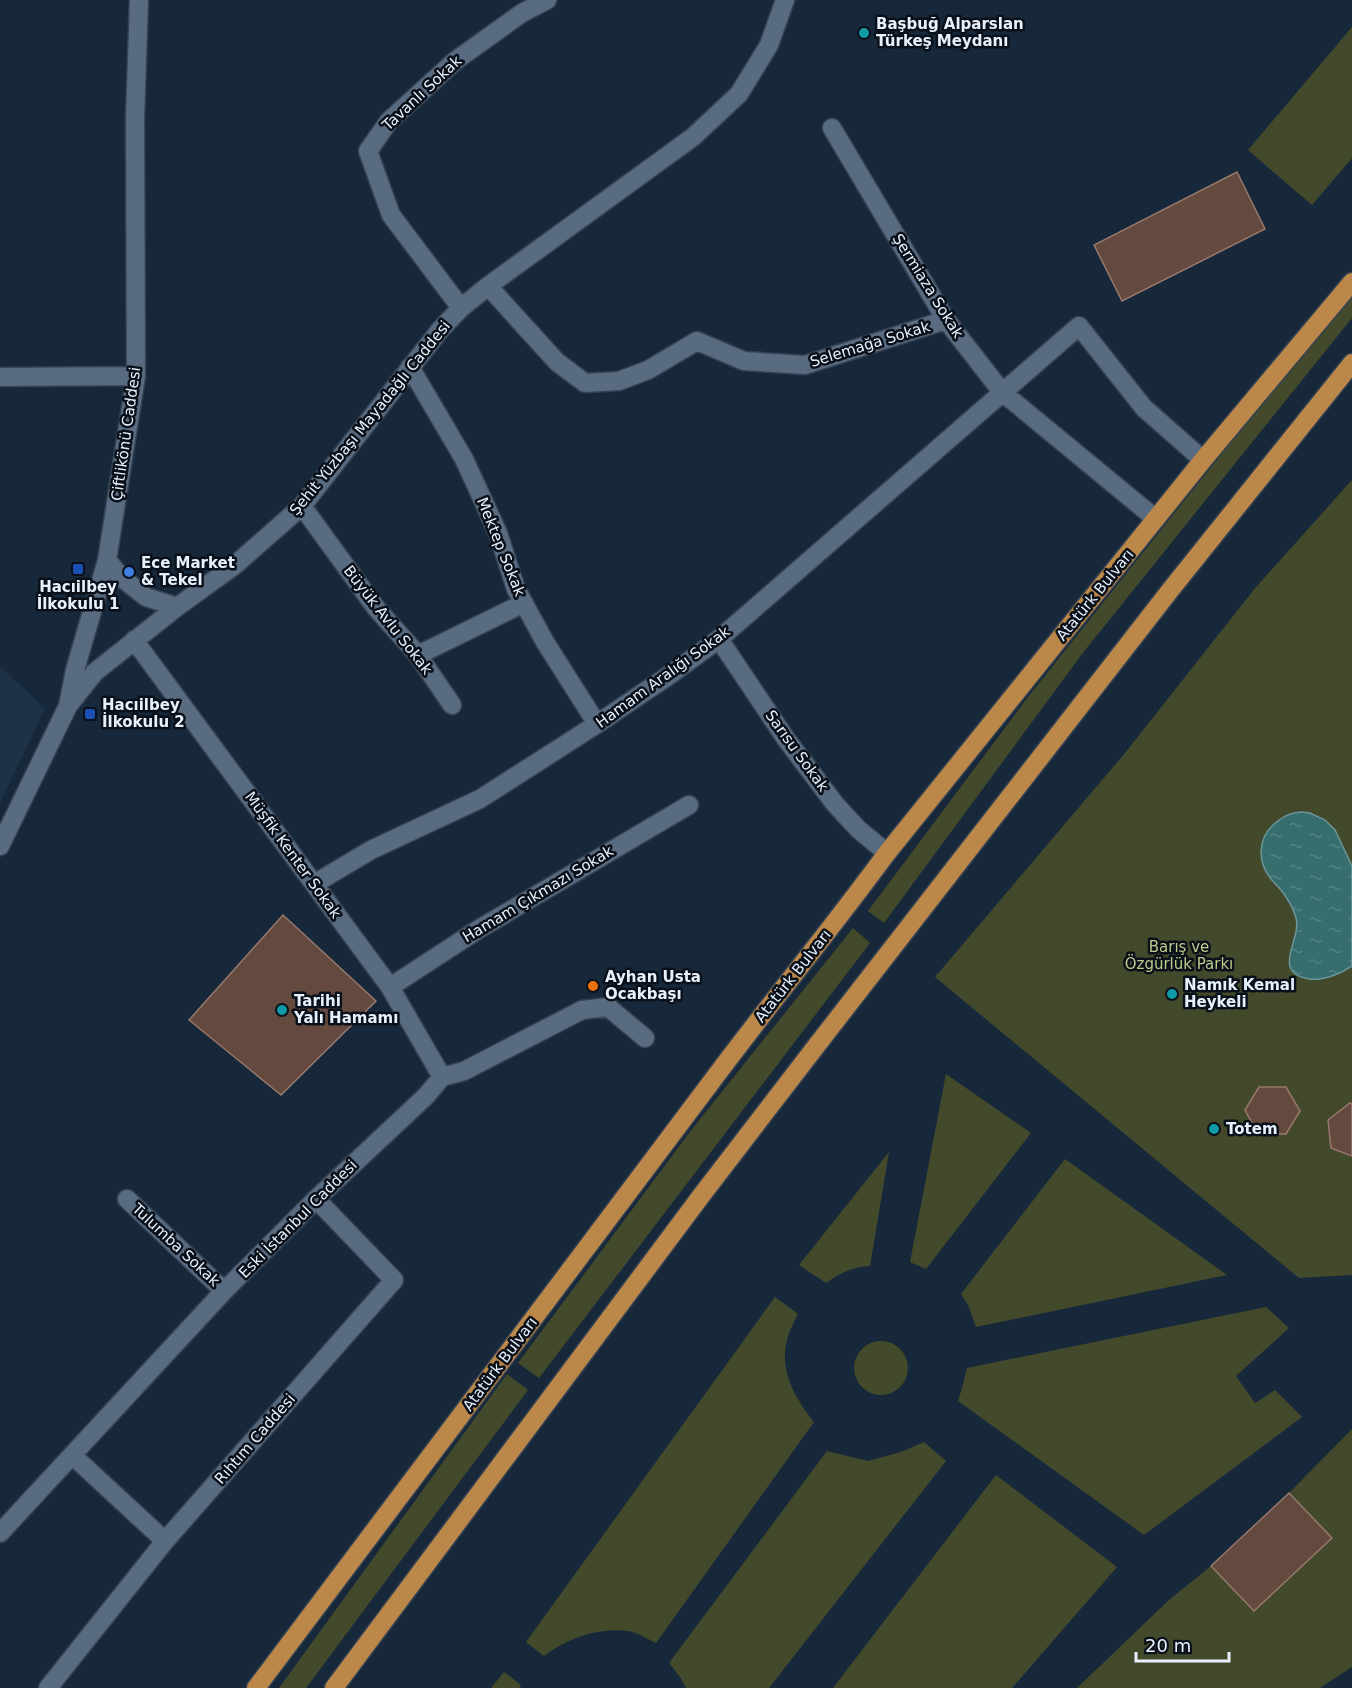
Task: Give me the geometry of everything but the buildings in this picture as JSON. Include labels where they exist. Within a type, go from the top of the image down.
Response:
[{"type":"main road","name":"Atatürk Bulvarı","points":[[256,1688],[638,1178],[887,853],[1203,460],[1352,282]]},
{"type":"main road","points":[[334,1688],[759,1121],[1167,593],[1352,363]]},
{"type":"street","name":"Çiftlikönü Caddesi","points":[[0,846],[68,706],[75,670],[107,560],[136,376],[135,120],[139,0]]},
{"type":"street","name":"Tavanlı Sokak","points":[[461,308],[391,214],[368,151],[389,121],[455,60],[522,13],[547,0]]},
{"type":"street","name":"Şehit Yüzbaşı Mayadağlı Caddesi","points":[[68,706],[95,672],[177,607],[235,565],[302,506],[410,367],[461,308],[693,138],[739,94],[769,45],[785,0]]},
{"type":"street","name":"Şermiaza Sokak","points":[[832,128],[946,320],[1002,392],[1156,519]]},
{"type":"street","name":"Selemağa Sokak","points":[[488,286],[557,362],[585,382],[619,381],[648,370],[698,342],[744,361],[805,365],[946,320]]},
{"type":"street","name":"Hamam Aralığı Sokak","points":[[314,884],[372,850],[480,799],[671,675],[719,639],[1079,326],[1144,408],[1203,460]]},
{"type":"street","name":"Mektep Sokak","points":[[410,367],[464,459],[498,534],[516,589],[545,642],[597,724]]},
{"type":"street","points":[[0,377],[136,376]]},
{"type":"street","name":"Büyük Avlu Sokak","points":[[302,506],[376,608],[418,655],[452,705]]},
{"type":"street","points":[[107,560],[122,578],[146,597],[177,607]]},
{"type":"street","points":[[418,655],[524,603]]},
{"type":"street","name":"Sarısu Sokak","points":[[719,639],[786,739],[835,804],[858,829],[887,853]]},
{"type":"street","name":"Müşfik Kenter Sokak","points":[[134,640],[390,987],[442,1077]]},
{"type":"street","name":"Hamam Çıkmazı Sokak","points":[[390,987],[479,929],[689,805]]},
{"type":"street","points":[[442,1077],[464,1071],[582,1010],[608,1007],[645,1038]]},
{"type":"street","name":"Eski İstanbul Caddesi","points":[[0,1533],[224,1291],[316,1199],[426,1096],[442,1077]]},
{"type":"street","name":"Tulumba Sokak","points":[[127,1199],[224,1291]]},
{"type":"street","name":"Rıhtım Caddesi","points":[[48,1688],[165,1541],[394,1280],[316,1199]]},
{"type":"street","points":[[72,1455],[165,1541]]},
{"type":"shaded area","points":[[0,666],[45,709],[0,803]]},
{"type":"green space","points":[[1352,27],[1352,158],[1312,205],[1248,150]]},
{"type":"green space","points":[[1352,290],[1352,318],[1082,654],[884,923],[868,911],[1028,697]]},
{"type":"green space","name":"Barış ve Özgürlük Parkı","points":[[1352,480],[1352,1275],[1299,1278],[935,977],[1125,753],[1256,587]]},
{"type":"green space","points":[[853,928],[870,943],[539,1378],[518,1363],[692,1129]]},
{"type":"green space","points":[[946,1074],[1031,1133],[926,1269],[910,1262]]},
{"type":"green space","points":[[889,1152],[870,1266],[846,1271],[826,1283],[799,1265]]},
{"type":"green space","points":[[1065,1159],[1227,1275],[976,1327],[968,1305],[961,1294]]},
{"type":"green space","points":[[775,1297],[798,1314],[788,1337],[785,1363],[790,1384],[814,1422],[656,1643],[629,1631],[595,1632],[573,1639],[544,1656],[526,1642]]},
{"type":"green space","points":[[1266,1307],[1289,1328],[1236,1376],[1255,1403],[1275,1390],[1302,1417],[1144,1535],[958,1401],[967,1368]]},
{"type":"green space","points":[[881,1341],[891,1343],[900,1349],[906,1358],[908,1368],[906,1378],[900,1387],[891,1393],[881,1395],[871,1393],[862,1387],[856,1378],[854,1368],[856,1358],[862,1349],[871,1343]]},
{"type":"green space","points":[[507,1374],[528,1390],[306,1688],[279,1688]]},
{"type":"green space","points":[[1352,1429],[1352,1667],[1320,1688],[1077,1688],[1169,1600],[1211,1566],[1289,1493]]},
{"type":"green space","points":[[924,1442],[946,1461],[769,1688],[686,1688],[669,1663],[827,1451],[868,1461],[901,1452]]},
{"type":"green space","points":[[996,1475],[1117,1567],[1012,1688],[833,1688]]},
{"type":"green space","points":[[504,1672],[521,1685],[520,1688],[491,1688]]},
{"type":"water","points":[[1293,813],[1310,813],[1325,820],[1335,830],[1352,866],[1352,966],[1320,979],[1309,979],[1291,970],[1289,962],[1297,927],[1296,918],[1284,894],[1267,873],[1261,852],[1264,838],[1273,825]]},
{"type":"place","name":"Başbuğ Alparslan Türkeş Meydanı","points":[[864,33]]},
{"type":"place","name":"Hacıilbey İlkokulu 1","points":[[78,569]]},
{"type":"place","name":"Ece Market & Tekel","points":[[129,572]]},
{"type":"place","name":"Hacıilbey İlkokulu 2","points":[[90,714]]},
{"type":"place","name":"Ayhan Usta Ocakbaşı","points":[[593,986]]},
{"type":"place","name":"Namık Kemal Heykeli","points":[[1172,994]]},
{"type":"place","name":"Tarihi Yalı Hamamı","points":[[282,1010]]},
{"type":"place","name":"Totem","points":[[1214,1129]]}]
